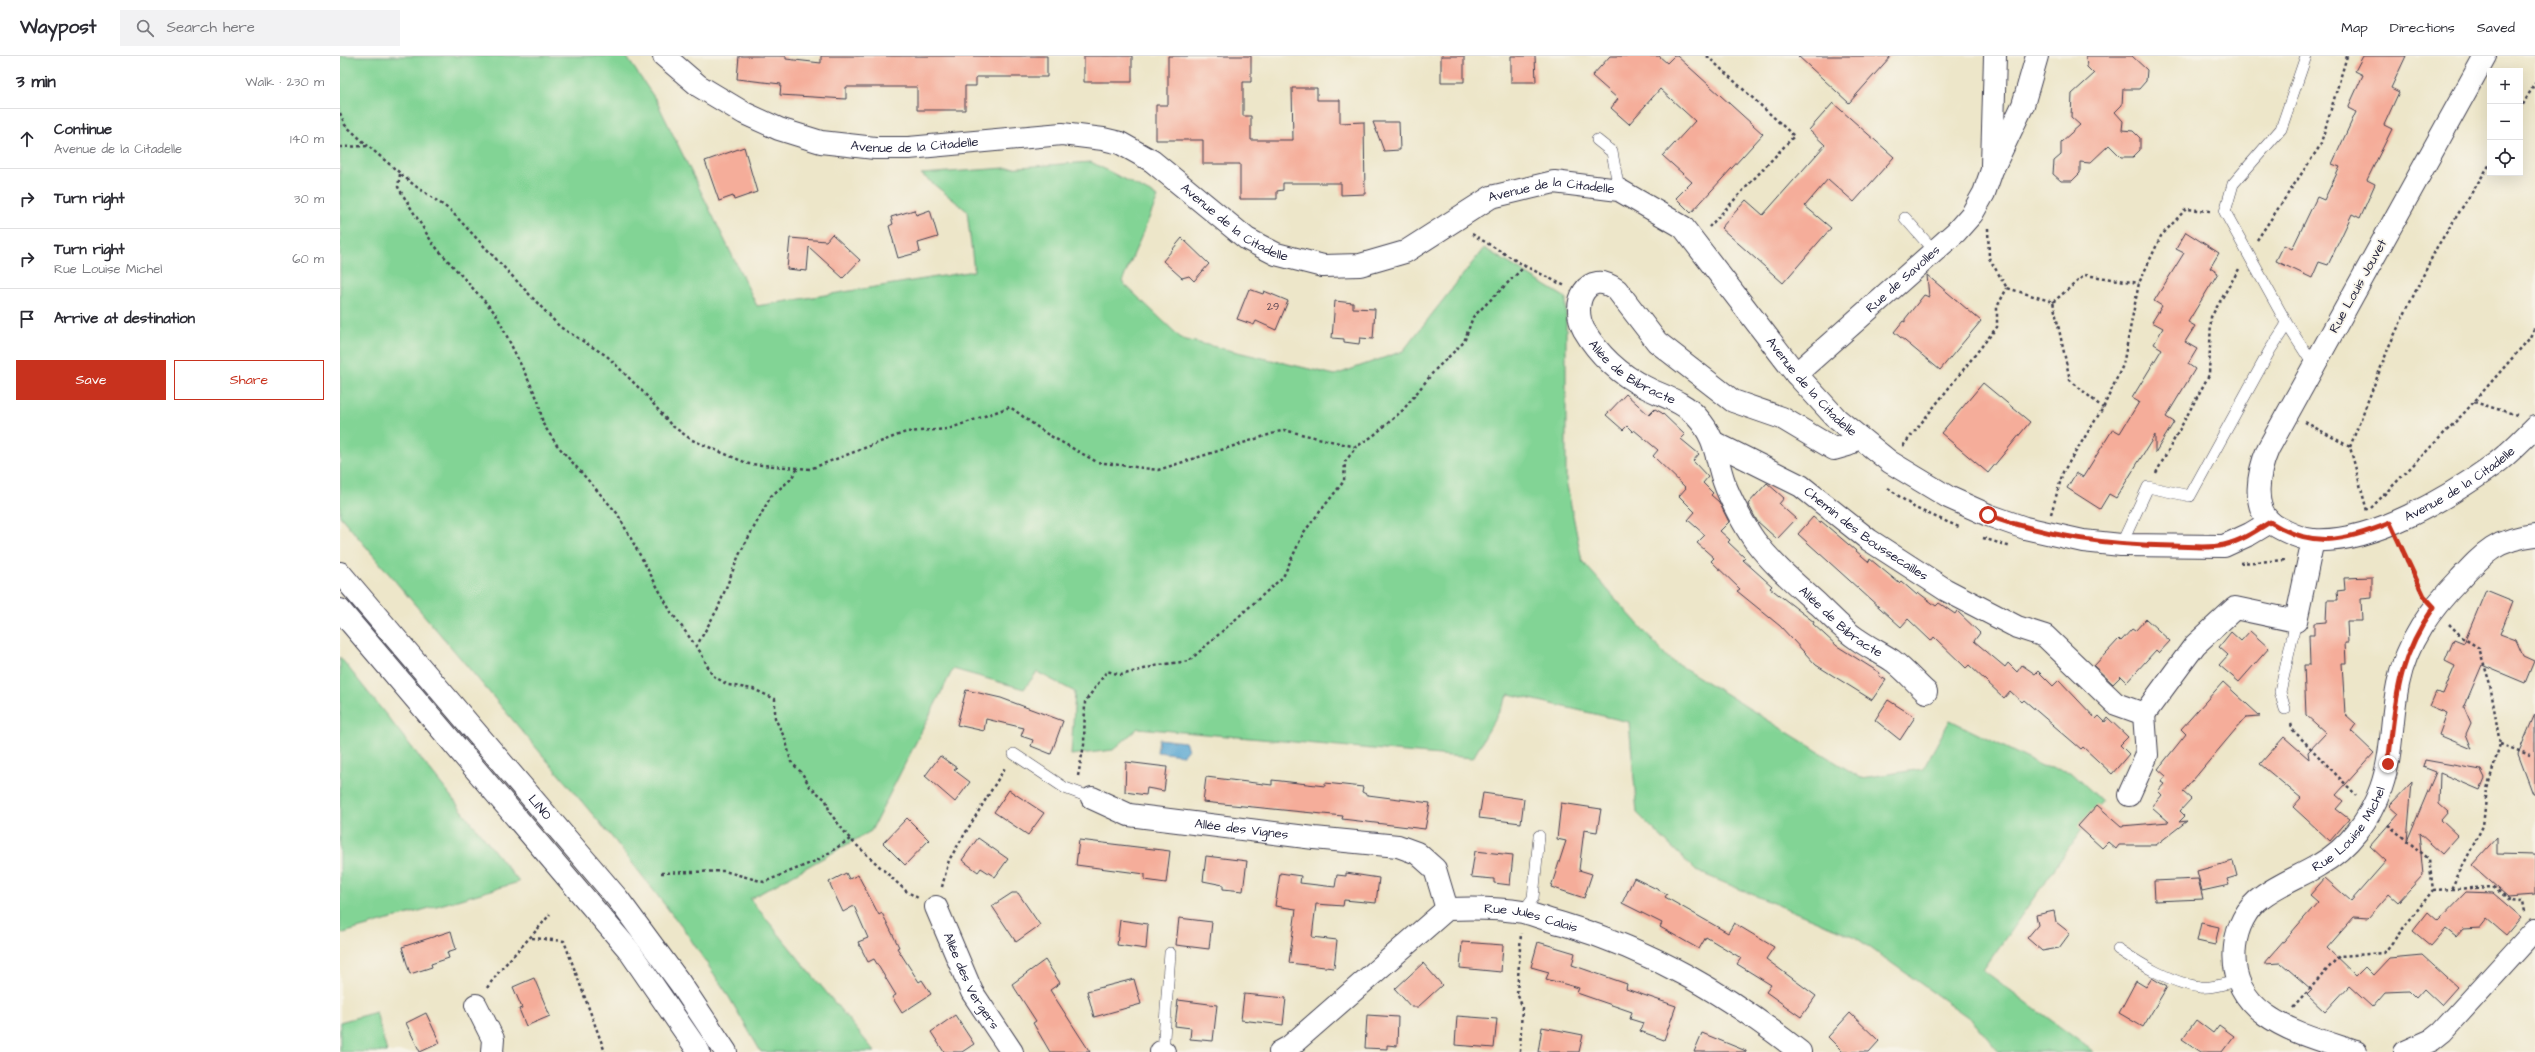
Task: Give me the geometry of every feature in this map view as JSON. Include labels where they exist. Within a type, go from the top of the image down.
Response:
[{"type":"main road","name":"Avenue de la Citadelle","points":[[664,56],[699,86],[744,113],[779,129],[821,142],[875,148],[909,148],[1062,134],[1088,136],[1120,143],[1152,161],[1247,239],[1276,254],[1307,263],[1341,266],[1388,258],[1413,248],[1491,197],[1554,182],[1619,190],[1683,227],[1796,374],[1816,398],[1857,436],[1909,476],[1968,507],[2007,522],[2045,533],[2121,545],[2224,546],[2244,538],[2270,522],[2292,534],[2313,540],[2334,539],[2368,532],[2424,510],[2496,464],[2535,428]]},
{"type":"main road","name":"Rue de Savolles","points":[[1992,170],[1995,56]]},
{"type":"main road","name":"Rue de Savolles","points":[[1796,374],[1934,251],[1972,214],[1984,193],[1992,170],[2023,105],[2037,56]]},
{"type":"main road","name":"Rue Louis Jouvet","points":[[2270,522],[2261,505],[2258,488],[2261,466],[2288,412],[2485,56]]},
{"type":"main road","points":[[1582,294],[1587,287],[1595,283],[1610,285],[1657,342],[1740,405],[1782,418],[1834,449],[1848,445],[1857,436]]},
{"type":"main road","name":"Allée de Bibracte","points":[[1582,294],[1578,303],[1580,320],[1588,336],[1604,356],[1632,380],[1685,407],[1697,417],[1715,443],[1725,483],[1754,539],[1774,566],[1855,639],[1894,662],[1926,692]]},
{"type":"main road","name":"Chemin des Boussecailles","points":[[1715,443],[1801,486],[1869,540],[1946,590],[2017,627],[2045,636],[2116,704],[2144,714]]},
{"type":"main road","name":"Rue Louise Michel","points":[[2356,1052],[2280,1024],[2256,1008],[2241,990],[2237,981],[2234,957],[2238,930],[2252,906],[2262,896],[2330,858],[2358,831],[2372,812],[2388,764],[2402,668],[2419,628],[2434,607],[2485,552],[2501,542],[2535,535]]},
{"type":"main road","points":[[2129,795],[2147,755],[2144,714],[2195,645],[2235,608],[2296,621],[2313,540]]},
{"type":"main road","name":"LINO","points":[[340,574],[618,899],[680,983],[726,1052]]},
{"type":"main road","name":"LINO","points":[[340,610],[623,943],[699,1052]]},
{"type":"main road","name":"Allée des Vignes","points":[[1083,795],[1129,815],[1314,838],[1398,846],[1417,853],[1435,869],[1447,909]]},
{"type":"main road","name":"Allée des Vergers","points":[[936,907],[972,992],[1012,1052]]},
{"type":"main road","name":"Rue Jules Calais","points":[[1447,909],[1477,908],[1523,912],[1596,934],[1679,970],[1753,1015],[1800,1052]]},
{"type":"main road","points":[[1288,1050],[1447,909]]},
{"type":"main road","points":[[2405,1052],[2432,1040],[2442,1032],[2530,922]]},
{"type":"main road","points":[[476,1005],[493,1039],[492,1052]]},
{"type":"lane","points":[[2306,56],[2281,129],[2233,184],[2224,212],[2287,324],[2314,366]]},
{"type":"lane","points":[[1596,140],[1612,152],[1619,190]]},
{"type":"lane","points":[[1906,218],[1934,251]]},
{"type":"lane","points":[[2121,545],[2148,488],[2190,496],[2270,350],[2287,324]]},
{"type":"lane","points":[[2285,709],[2280,692],[2296,621]]},
{"type":"lane","name":"Allée des Vignes","points":[[1014,754],[1083,795]]},
{"type":"lane","points":[[1523,912],[1533,898],[1539,836]]},
{"type":"lane","points":[[2118,949],[2141,964],[2182,982],[2201,988],[2237,981]]},
{"type":"lane","points":[[1162,1052],[1170,953]]},
{"type":"path","points":[[1695,243],[1733,199],[1753,181],[1794,136],[1707,56]]},
{"type":"path","points":[[2523,105],[2535,83]]},
{"type":"path","points":[[340,113],[345,125],[368,146],[400,173],[450,210],[560,327],[607,356],[645,394],[671,425],[692,440],[749,464],[810,469],[906,432],[948,429],[1010,408],[1047,434],[1097,462],[1158,470],[1284,430],[1356,447]]},
{"type":"path","points":[[340,147],[368,146]]},
{"type":"path","points":[[2487,169],[2437,247],[2390,344],[2350,447],[2368,511],[2474,402],[2529,338],[2535,327]]},
{"type":"path","points":[[400,173],[398,187],[424,231],[496,314],[515,350],[538,400],[543,424],[561,450],[617,513],[671,612],[696,647],[712,675],[728,686],[753,689],[775,700],[775,718],[786,741],[791,762],[802,773],[810,786],[826,800],[830,813],[850,839],[906,891],[936,907],[949,860],[982,802],[1014,754]]},
{"type":"path","points":[[2045,533],[2063,472],[2103,408],[2123,365],[2139,283],[2161,236],[2186,209],[2224,212]]},
{"type":"path","points":[[1972,214],[1988,228],[1989,258],[2007,288],[2053,302]]},
{"type":"path","points":[[1452,222],[1525,266],[1582,294]]},
{"type":"path","points":[[1083,795],[1085,702],[1107,671],[1121,675],[1159,665],[1190,661],[1282,577],[1304,532],[1344,480],[1344,462],[1356,447],[1373,436],[1403,410],[1435,370],[1464,342],[1472,317],[1525,266]]},
{"type":"path","points":[[2053,302],[2085,275],[2139,283]]},
{"type":"path","points":[[1890,462],[1997,327],[1997,307],[2007,288]]},
{"type":"path","points":[[2053,302],[2070,380],[2103,408]]},
{"type":"path","points":[[2474,402],[2513,412],[2535,428]]},
{"type":"path","points":[[2288,412],[2350,447]]},
{"type":"path","points":[[696,647],[718,608],[740,555],[771,496],[790,480],[798,468]]},
{"type":"path","points":[[2390,523],[2424,596],[2463,638],[2480,648],[2490,684],[2500,744],[2487,789],[2483,826],[2451,889]]},
{"type":"path","points":[[2280,1024],[2339,956],[2384,953],[2434,890],[2429,859],[2372,812],[2293,730],[2285,709]]},
{"type":"path","points":[[2500,744],[2530,755]]},
{"type":"path","points":[[661,873],[724,870],[764,882],[818,860],[850,839]]},
{"type":"path","points":[[2434,890],[2493,887],[2510,900],[2524,901],[2530,922]]},
{"type":"path","points":[[1520,1052],[1522,1006],[1517,993],[1523,912]]},
{"type":"path","points":[[476,1005],[499,970],[532,938],[550,914]]},
{"type":"path","points":[[532,938],[564,941],[605,1052]]},
{"type":"green space","points":[[340,56],[626,56],[656,100],[757,306],[974,271],[967,211],[921,174],[1091,162],[1158,197],[1122,282],[1182,339],[1335,375],[1403,351],[1484,248],[1566,298],[1566,480],[1582,561],[1668,658],[1861,778],[1923,769],[1950,720],[2042,766],[2071,772],[2102,801],[1983,970],[2094,1052],[1999,1052],[1972,1020],[1855,937],[1696,871],[1637,813],[1629,722],[1509,694],[1473,758],[1138,728],[1113,750],[1071,755],[1075,692],[1037,672],[1024,689],[953,669],[871,831],[750,899],[875,1052],[761,1052],[726,992],[685,931],[616,842],[340,516]]},
{"type":"green space","points":[[340,657],[519,882],[340,934]]},
{"type":"green space","points":[[376,1012],[387,1052],[340,1052],[340,1022]]},
{"type":"water","points":[[1159,739],[1185,742],[1188,749],[1183,755],[1157,752]]},
{"type":"building","points":[[739,56],[786,56],[786,59],[821,63],[821,56],[1047,56],[1047,77],[976,77],[976,86],[965,86],[965,110],[917,110],[917,87],[846,87],[846,99],[780,95],[781,84],[737,79]]},
{"type":"building","points":[[1084,56],[1132,56],[1132,82],[1084,82]]},
{"type":"building","points":[[1168,56],[1251,56],[1251,82],[1243,82],[1243,116],[1251,116],[1251,140],[1293,140],[1292,88],[1317,88],[1317,100],[1340,100],[1340,123],[1364,122],[1365,194],[1341,195],[1341,183],[1283,183],[1283,190],[1277,191],[1277,199],[1240,199],[1240,164],[1203,164],[1203,140],[1156,140],[1156,105],[1168,105]]},
{"type":"building","points":[[1441,56],[1464,56],[1464,82],[1441,82]]},
{"type":"building","points":[[1511,56],[1535,56],[1536,82],[1511,82]]},
{"type":"building","points":[[1610,56],[1659,56],[1667,63],[1674,56],[1677,56],[1763,134],[1691,213],[1676,198],[1692,182],[1663,156],[1695,121],[1660,89],[1629,124],[1611,108],[1618,99],[1592,76]]},
{"type":"building","points":[[1798,56],[1891,56],[1849,103]]},
{"type":"building","points":[[2086,56],[2132,56],[2147,70],[2146,81],[2139,89],[2123,89],[2122,105],[2115,112],[2123,121],[2122,130],[2133,131],[2140,138],[2140,150],[2133,157],[2121,157],[2109,145],[2090,163],[2080,162],[2080,173],[2072,181],[2061,181],[2053,174],[2054,161],[2061,155],[2061,142],[2080,125],[2071,117],[2072,94],[2094,74],[2087,67]]},
{"type":"building","points":[[2363,56],[2406,56],[2391,88],[2399,92],[2384,125],[2392,129],[2367,180],[2375,184],[2360,218],[2352,214],[2328,265],[2319,262],[2312,278],[2276,261],[2284,245],[2292,249],[2317,197],[2324,200],[2340,167],[2332,164],[2356,112],[2348,108],[2363,75],[2355,71]]},
{"type":"building","points":[[1833,103],[1894,157],[1854,202],[1828,179],[1805,206],[1831,228],[1783,283],[1721,228],[1746,200],[1763,215],[1825,145],[1809,130]]},
{"type":"building","points":[[1373,122],[1399,122],[1400,150],[1384,151]]},
{"type":"building","points":[[744,147],[757,192],[734,200],[733,196],[719,201],[705,161]]},
{"type":"building","points":[[914,210],[916,215],[930,210],[938,237],[918,243],[920,252],[898,258],[889,226],[893,224],[891,217]]},
{"type":"building","points":[[2186,232],[2219,253],[2210,268],[2218,273],[2188,322],[2195,326],[2185,342],[2197,349],[2188,364],[2195,369],[2166,417],[2174,422],[2155,453],[2155,435],[2116,498],[2109,494],[2100,509],[2067,488],[2076,473],[2083,477],[2113,429],[2120,433],[2139,402],[2132,398],[2162,349],[2154,344],[2163,328],[2152,322],[2162,306],[2154,301],[2184,253],[2176,249]]},
{"type":"building","points":[[832,234],[860,260],[843,278],[809,247],[807,271],[787,269],[790,238],[826,241]]},
{"type":"building","points":[[1182,238],[1209,264],[1194,281],[1189,276],[1182,278],[1163,261]]},
{"type":"building","points":[[1927,275],[1981,321],[1940,370],[1894,332],[1903,321],[1905,322],[1905,319],[1924,295],[1929,297]]},
{"type":"building","points":[[1249,289],[1263,294],[1264,291],[1288,301],[1276,330],[1256,321],[1254,325],[1237,319]]},
{"type":"building","points":[[1335,301],[1353,303],[1353,308],[1375,309],[1373,339],[1360,338],[1359,344],[1344,342],[1344,339],[1332,338]]},
{"type":"building","points":[[1983,383],[2030,422],[1988,473],[1941,433]]},
{"type":"building","points":[[1626,394],[1649,415],[1655,409],[1662,413],[1685,435],[1681,439],[1699,454],[1693,461],[1708,477],[1703,483],[1713,493],[1711,495],[1719,502],[1729,522],[1720,531],[1730,540],[1728,542],[1745,558],[1743,560],[1772,586],[1770,588],[1814,622],[1813,624],[1837,646],[1880,673],[1879,676],[1886,680],[1872,700],[1816,665],[1780,626],[1737,591],[1740,589],[1711,561],[1714,558],[1697,543],[1705,535],[1688,520],[1695,512],[1679,496],[1686,488],[1653,456],[1658,450],[1634,430],[1633,432],[1627,426],[1623,430],[1606,415]]},
{"type":"building","points":[[1767,483],[1784,498],[1779,504],[1796,519],[1777,539],[1757,521],[1748,504]]},
{"type":"building","points":[[1813,517],[1820,523],[1821,521],[1869,562],[1870,559],[1899,583],[1901,581],[1917,595],[1919,593],[1936,606],[1939,603],[1955,614],[1957,611],[1980,633],[1974,641],[2005,667],[2008,663],[2017,672],[2022,665],[2035,674],[2038,671],[2053,686],[2059,680],[2096,719],[2099,716],[2105,722],[2108,718],[2128,737],[2120,745],[2129,754],[2112,774],[2083,747],[2081,749],[2024,700],[2022,702],[2010,691],[2004,698],[1969,665],[1966,668],[1934,637],[1931,641],[1908,619],[1901,627],[1798,534]]},
{"type":"building","points":[[2372,577],[2372,598],[2361,599],[2362,621],[2347,621],[2348,643],[2345,643],[2346,663],[2342,663],[2345,714],[2356,724],[2351,731],[2374,753],[2336,795],[2343,801],[2336,809],[2349,819],[2330,841],[2293,807],[2301,798],[2260,764],[2284,737],[2309,759],[2308,752],[2326,733],[2306,715],[2304,665],[2310,665],[2309,635],[2314,635],[2314,623],[2326,622],[2327,600],[2338,600],[2337,591],[2345,590],[2344,578]]},
{"type":"building","points":[[2486,590],[2513,601],[2500,634],[2516,640],[2523,656],[2534,661],[2525,683],[2482,665],[2464,707],[2471,723],[2466,734],[2472,749],[2439,735],[2447,713],[2430,706],[2436,692],[2443,694],[2455,666],[2445,661],[2454,639],[2464,643]]},
{"type":"building","points":[[2146,619],[2170,641],[2159,653],[2156,650],[2127,682],[2121,676],[2113,684],[2094,666],[2119,639],[2121,641],[2132,629],[2135,631]]},
{"type":"building","points":[[2250,631],[2269,648],[2239,682],[2219,665],[2228,655],[2219,647],[2231,632],[2241,641]]},
{"type":"building","points":[[2223,682],[2260,716],[2246,717],[2183,792],[2191,799],[2180,811],[2185,816],[2179,822],[2187,821],[2156,845],[2119,845],[2116,849],[2108,842],[2102,848],[2078,826],[2097,805],[2121,826],[2169,822],[2152,807],[2162,795],[2158,791],[2164,784],[2161,782],[2166,776],[2158,769],[2186,734],[2181,729]]},
{"type":"building","points":[[966,690],[1001,698],[1063,721],[1051,754],[1031,746],[1033,740],[1021,736],[1024,728],[986,719],[984,731],[957,725]]},
{"type":"building","points":[[1888,700],[1915,717],[1900,740],[1875,720]]},
{"type":"building","points":[[2535,714],[2535,794],[2533,794],[2518,754]]},
{"type":"building","points":[[940,756],[957,768],[954,770],[970,782],[955,802],[925,776]]},
{"type":"building","points":[[2425,760],[2481,770],[2485,778],[2480,790],[2440,773],[2439,804],[2448,812],[2441,820],[2458,836],[2442,854],[2419,833],[2423,875],[2398,902],[2389,894],[2368,918],[2354,917],[2327,948],[2356,976],[2365,967],[2373,975],[2389,958],[2422,955],[2457,987],[2441,1005],[2424,989],[2416,998],[2409,991],[2385,992],[2372,1007],[2349,986],[2325,1012],[2307,995],[2312,990],[2281,963],[2264,964],[2318,902],[2310,895],[2325,878],[2351,901],[2386,861],[2370,846],[2398,814],[2389,806],[2412,782],[2407,841],[2436,772],[2423,767]]},
{"type":"building","points":[[1126,762],[1167,767],[1164,791],[1147,788],[1146,795],[1125,792]]},
{"type":"building","points":[[1206,777],[1272,785],[1272,780],[1325,786],[1325,783],[1363,787],[1362,792],[1368,795],[1430,803],[1425,829],[1342,819],[1343,816],[1203,802]]},
{"type":"building","points":[[1009,790],[1044,813],[1028,835],[994,812]]},
{"type":"building","points":[[1483,793],[1524,799],[1521,823],[1479,818]]},
{"type":"building","points":[[1561,803],[1601,809],[1597,832],[1584,830],[1579,870],[1592,874],[1584,898],[1551,887],[1566,841],[1557,839]]},
{"type":"building","points":[[907,818],[929,840],[905,865],[883,843]]},
{"type":"building","points":[[2497,837],[2497,854],[2535,855],[2535,895],[2508,897],[2472,865]]},
{"type":"building","points":[[978,838],[1008,859],[995,877],[981,868],[978,872],[962,860]]},
{"type":"building","points":[[1079,840],[1170,851],[1166,883],[1145,880],[1145,874],[1076,865]]},
{"type":"building","points":[[1475,851],[1513,855],[1510,885],[1494,883],[1494,879],[1471,877]]},
{"type":"building","points":[[1206,856],[1247,861],[1243,891],[1223,889],[1223,885],[1203,881]]},
{"type":"building","points":[[2233,861],[2237,876],[2227,879],[2229,885],[2202,891],[2197,871]]},
{"type":"building","points":[[846,873],[849,879],[858,875],[879,915],[882,913],[899,947],[897,948],[919,982],[922,980],[931,994],[902,1013],[892,997],[896,995],[874,959],[868,962],[858,942],[868,938],[854,906],[843,912],[829,882]]},
{"type":"building","points":[[1280,873],[1301,876],[1300,883],[1335,887],[1337,875],[1346,876],[1346,873],[1379,878],[1376,903],[1344,900],[1343,906],[1316,904],[1312,937],[1337,940],[1334,968],[1289,963],[1296,909],[1275,906]]},
{"type":"building","points":[[1634,878],[1667,894],[1665,897],[1728,933],[1734,923],[1774,947],[1766,959],[1816,996],[1801,1017],[1766,992],[1771,985],[1737,964],[1741,958],[1706,937],[1699,949],[1660,927],[1662,923],[1622,903]]},
{"type":"building","points":[[2198,879],[2203,899],[2155,901],[2154,881]]},
{"type":"building","points":[[2466,892],[2493,893],[2521,917],[2506,935],[2487,919],[2480,928],[2463,929],[2456,937],[2446,929],[2431,946],[2413,931],[2428,912],[2438,921]]},
{"type":"building","points":[[1012,893],[1018,893],[1040,925],[1016,942],[992,906]]},
{"type":"building","points":[[2054,911],[2056,922],[2070,933],[2059,948],[2042,951],[2027,938],[2038,925],[2036,915]]},
{"type":"building","points":[[1179,918],[1212,922],[1209,949],[1176,945]]},
{"type":"building","points":[[1120,920],[1148,924],[1146,949],[1117,945]]},
{"type":"building","points":[[2201,923],[2219,927],[2215,945],[2197,941]]},
{"type":"building","points":[[451,931],[456,949],[447,952],[449,958],[431,964],[432,967],[410,974],[402,947]]},
{"type":"building","points":[[1462,942],[1503,945],[1501,972],[1460,968]]},
{"type":"building","points":[[1538,942],[1575,953],[1572,965],[1627,984],[1626,989],[1676,1006],[1664,1040],[1640,1031],[1643,1023],[1630,1019],[1632,1012],[1577,993],[1579,988],[1546,979],[1549,972],[1531,967]]},
{"type":"building","points":[[1045,960],[1060,983],[1050,990],[1090,1052],[1050,1052],[1033,1023],[1036,1021],[1012,984]]},
{"type":"building","points":[[1423,963],[1442,985],[1418,1007],[1411,1007],[1395,989]]},
{"type":"building","points":[[534,978],[550,1016],[526,1026],[519,1009],[522,1008],[513,987]]},
{"type":"building","points":[[2152,978],[2167,987],[2143,1027],[2119,1013],[2136,981],[2146,987]]},
{"type":"building","points":[[1134,979],[1141,1004],[1094,1017],[1087,991]]},
{"type":"building","points":[[1244,994],[1286,998],[1283,1025],[1241,1020]]},
{"type":"building","points":[[1178,1000],[1217,1005],[1213,1041],[1190,1039],[1191,1028],[1175,1026]]},
{"type":"building","points":[[426,1013],[440,1043],[420,1052],[406,1023]]},
{"type":"building","points":[[1850,1013],[1879,1041],[1869,1052],[1843,1052],[1828,1037]]},
{"type":"building","points":[[955,1015],[974,1044],[962,1052],[944,1052],[931,1032]]},
{"type":"building","points":[[1367,1015],[1398,1017],[1397,1046],[1387,1045],[1387,1049],[1365,1048]]},
{"type":"building","points":[[1457,1016],[1497,1019],[1494,1048],[1455,1045]]},
{"type":"building","points":[[2196,1020],[2213,1033],[2219,1025],[2234,1036],[2222,1052],[2201,1052],[2182,1039]]},
{"type":"building","points":[[1542,1027],[1583,1035],[1579,1052],[1538,1052]]},
{"type":"building","points":[[1702,1033],[1746,1051],[1746,1052],[1694,1052]]},
{"type":"route","points":[[1988,515],[2025,528],[2083,540],[2121,545],[2204,547],[2224,546],[2237,541],[2270,522],[2292,534],[2313,540],[2334,539],[2368,532],[2390,523],[2424,596],[2434,607],[2419,628],[2402,668],[2398,685],[2388,764]]}]
